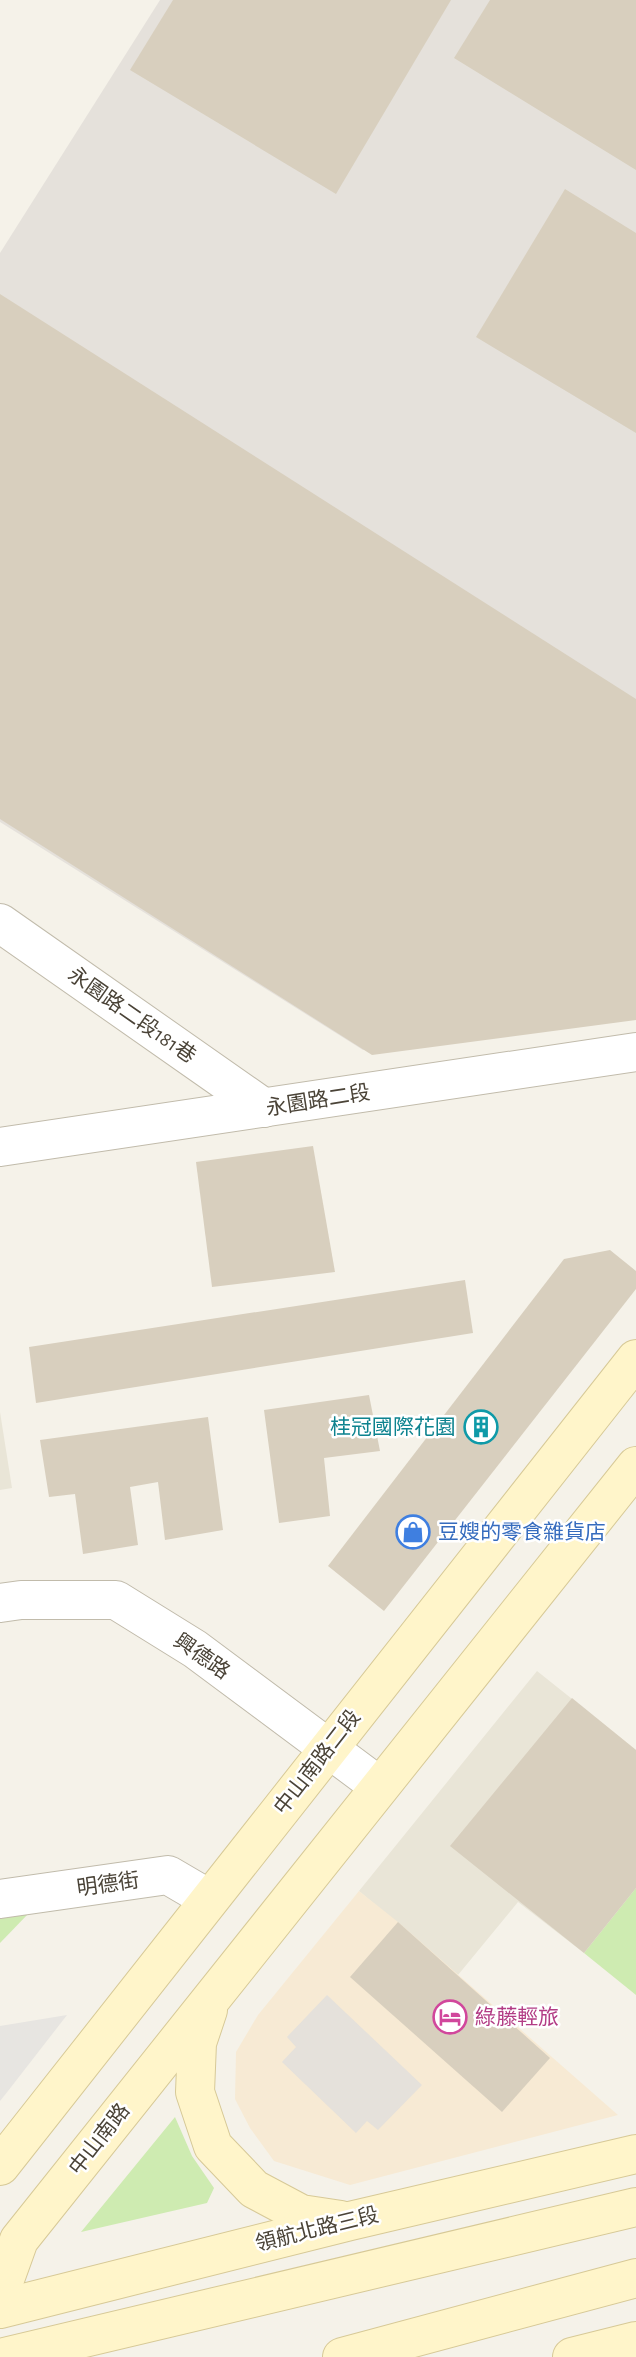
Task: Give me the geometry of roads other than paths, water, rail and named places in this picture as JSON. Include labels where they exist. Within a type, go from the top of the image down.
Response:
[{"type":"main road","name":"中山南路二段","points":[[0,2166],[636,1359]]},
{"type":"main road","points":[[350,2221],[301,2214],[254,2189],[213,2146],[195,2092],[197,2043],[214,1994],[636,1466]]},
{"type":"main road","name":"中山南路","points":[[0,2293],[19,2241],[214,1994]]},
{"type":"main road","name":"領航北路三段","points":[[0,2309],[350,2221],[636,2154]]},
{"type":"main road","points":[[4,2357],[636,2207]]},
{"type":"main road","points":[[342,2357],[636,2278]]},
{"type":"main road","points":[[572,2357],[636,2341]]},
{"type":"street","name":"永園路二段181巷","points":[[0,923],[264,1108]]},
{"type":"street","name":"永園路二段","points":[[0,1147],[636,1053]]},
{"type":"street","name":"興德路","points":[[0,1603],[21,1600],[116,1600],[195,1649],[379,1786]]},
{"type":"street","name":"明德街","points":[[0,1899],[168,1875],[209,1899]]},
{"type":"place","name":"桂冠國際花園","points":[[481,1427]]},
{"type":"place","name":"豆嫂的零食雜貨店","points":[[413,1532]]},
{"type":"place","name":"綠藤輕旅","points":[[450,2017]]}]
